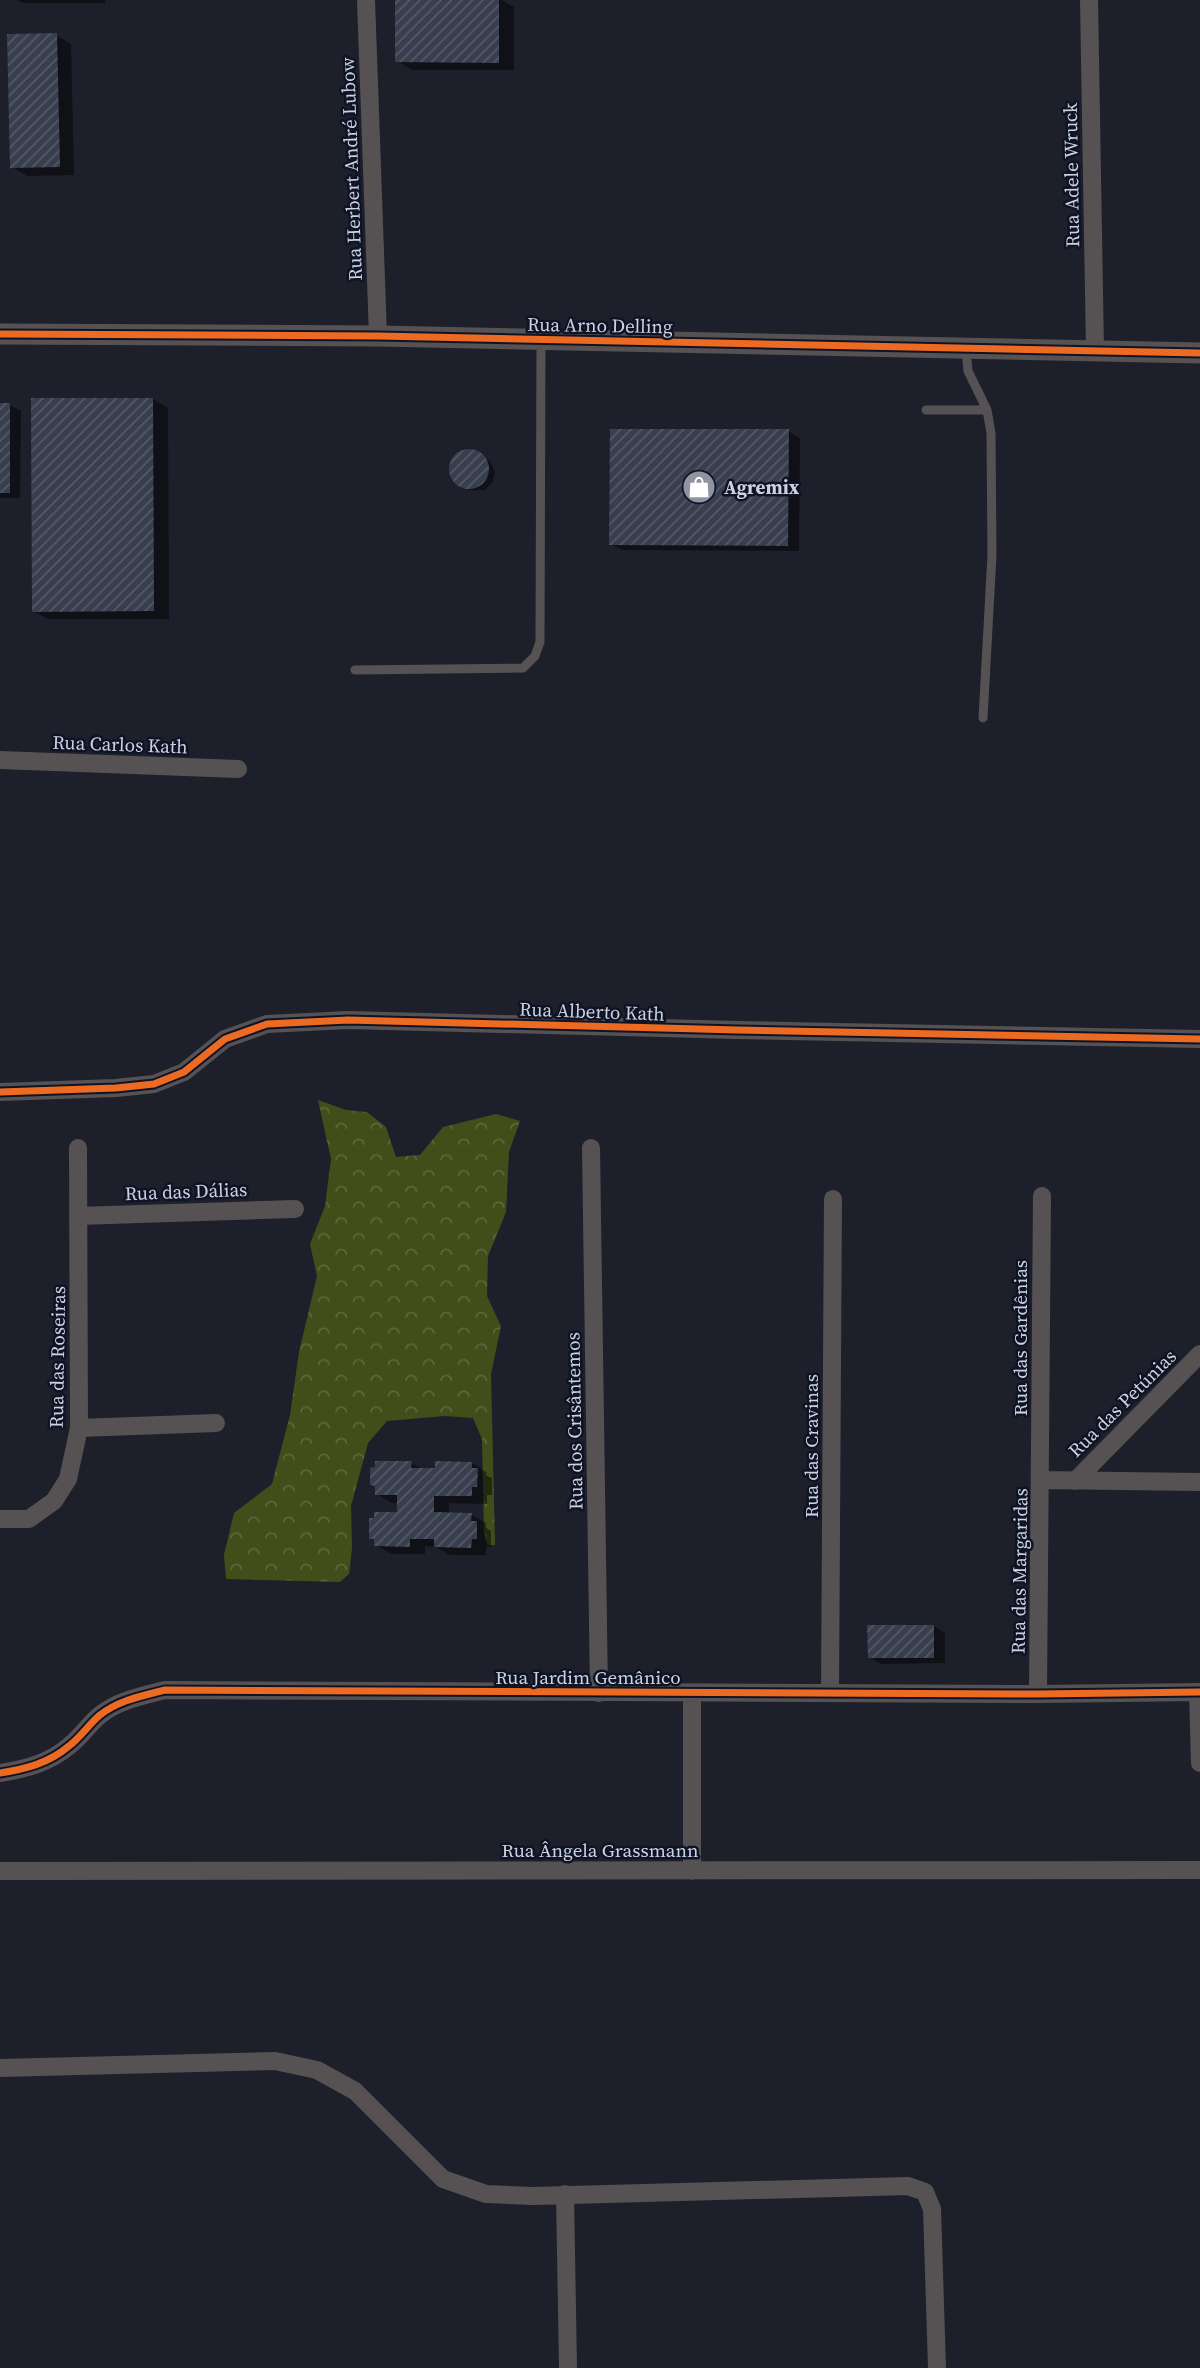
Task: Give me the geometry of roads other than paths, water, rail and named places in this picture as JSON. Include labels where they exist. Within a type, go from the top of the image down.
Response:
[{"type":"street","name":"Rua Herbert André Lubow","points":[[366,0],[378,336]]},
{"type":"street","name":"Rua Adele Wruck","points":[[1089,0],[1095,350]]},
{"type":"street","name":"Rua Arno Delling","points":[[0,334],[378,336],[1200,353]]},
{"type":"street","name":"Rua Carlos Kath","points":[[0,760],[238,769]]},
{"type":"street","name":"Rua Alberto Kath","points":[[0,1091],[116,1088],[154,1084],[184,1072],[225,1039],[267,1024],[348,1020],[1200,1039]]},
{"type":"street","name":"Rua das Roseiras","points":[[0,1519],[29,1519],[54,1501],[68,1479],[79,1427],[78,1148]]},
{"type":"street","name":"Rua dos Crisântemos","points":[[591,1148],[598,1693]]},
{"type":"street","name":"Rua das Gardênias","points":[[1040,1480],[1042,1196]]},
{"type":"street","name":"Rua das Cravinas","points":[[830,1693],[833,1199]]},
{"type":"street","name":"Rua das Dálias","points":[[78,1216],[295,1209]]},
{"type":"street","name":"Rua das Petúnias","points":[[1074,1481],[1200,1354]]},
{"type":"street","points":[[79,1427],[216,1423]]},
{"type":"street","name":"Rua das Margaridas","points":[[1038,1694],[1040,1480],[1200,1482]]},
{"type":"street","name":"Rua Jardim Gemânico","points":[[0,1773],[27,1769],[42,1763],[69,1746],[100,1715],[110,1709],[129,1698],[165,1690],[1038,1694],[1199,1692]]},
{"type":"street","points":[[1199,1692],[1200,1763]]},
{"type":"street","points":[[692,1693],[692,1871]]},
{"type":"street","name":"Rua Ângela Grassmann","points":[[0,1871],[1200,1870]]},
{"type":"street","points":[[0,2068],[275,2061],[317,2070],[355,2091],[443,2179],[486,2194],[533,2196],[908,2186],[925,2192],[932,2209],[937,2368]]},
{"type":"street","points":[[565,2194],[568,2368]]},
{"type":"lane","points":[[355,670],[523,668],[535,656],[540,642],[541,340]]},
{"type":"lane","points":[[966,347],[968,371],[987,410],[990,433],[992,555],[984,718]]},
{"type":"lane","points":[[926,410],[987,410]]},
{"type":"place","name":"Agremix","points":[[699,487]]}]
